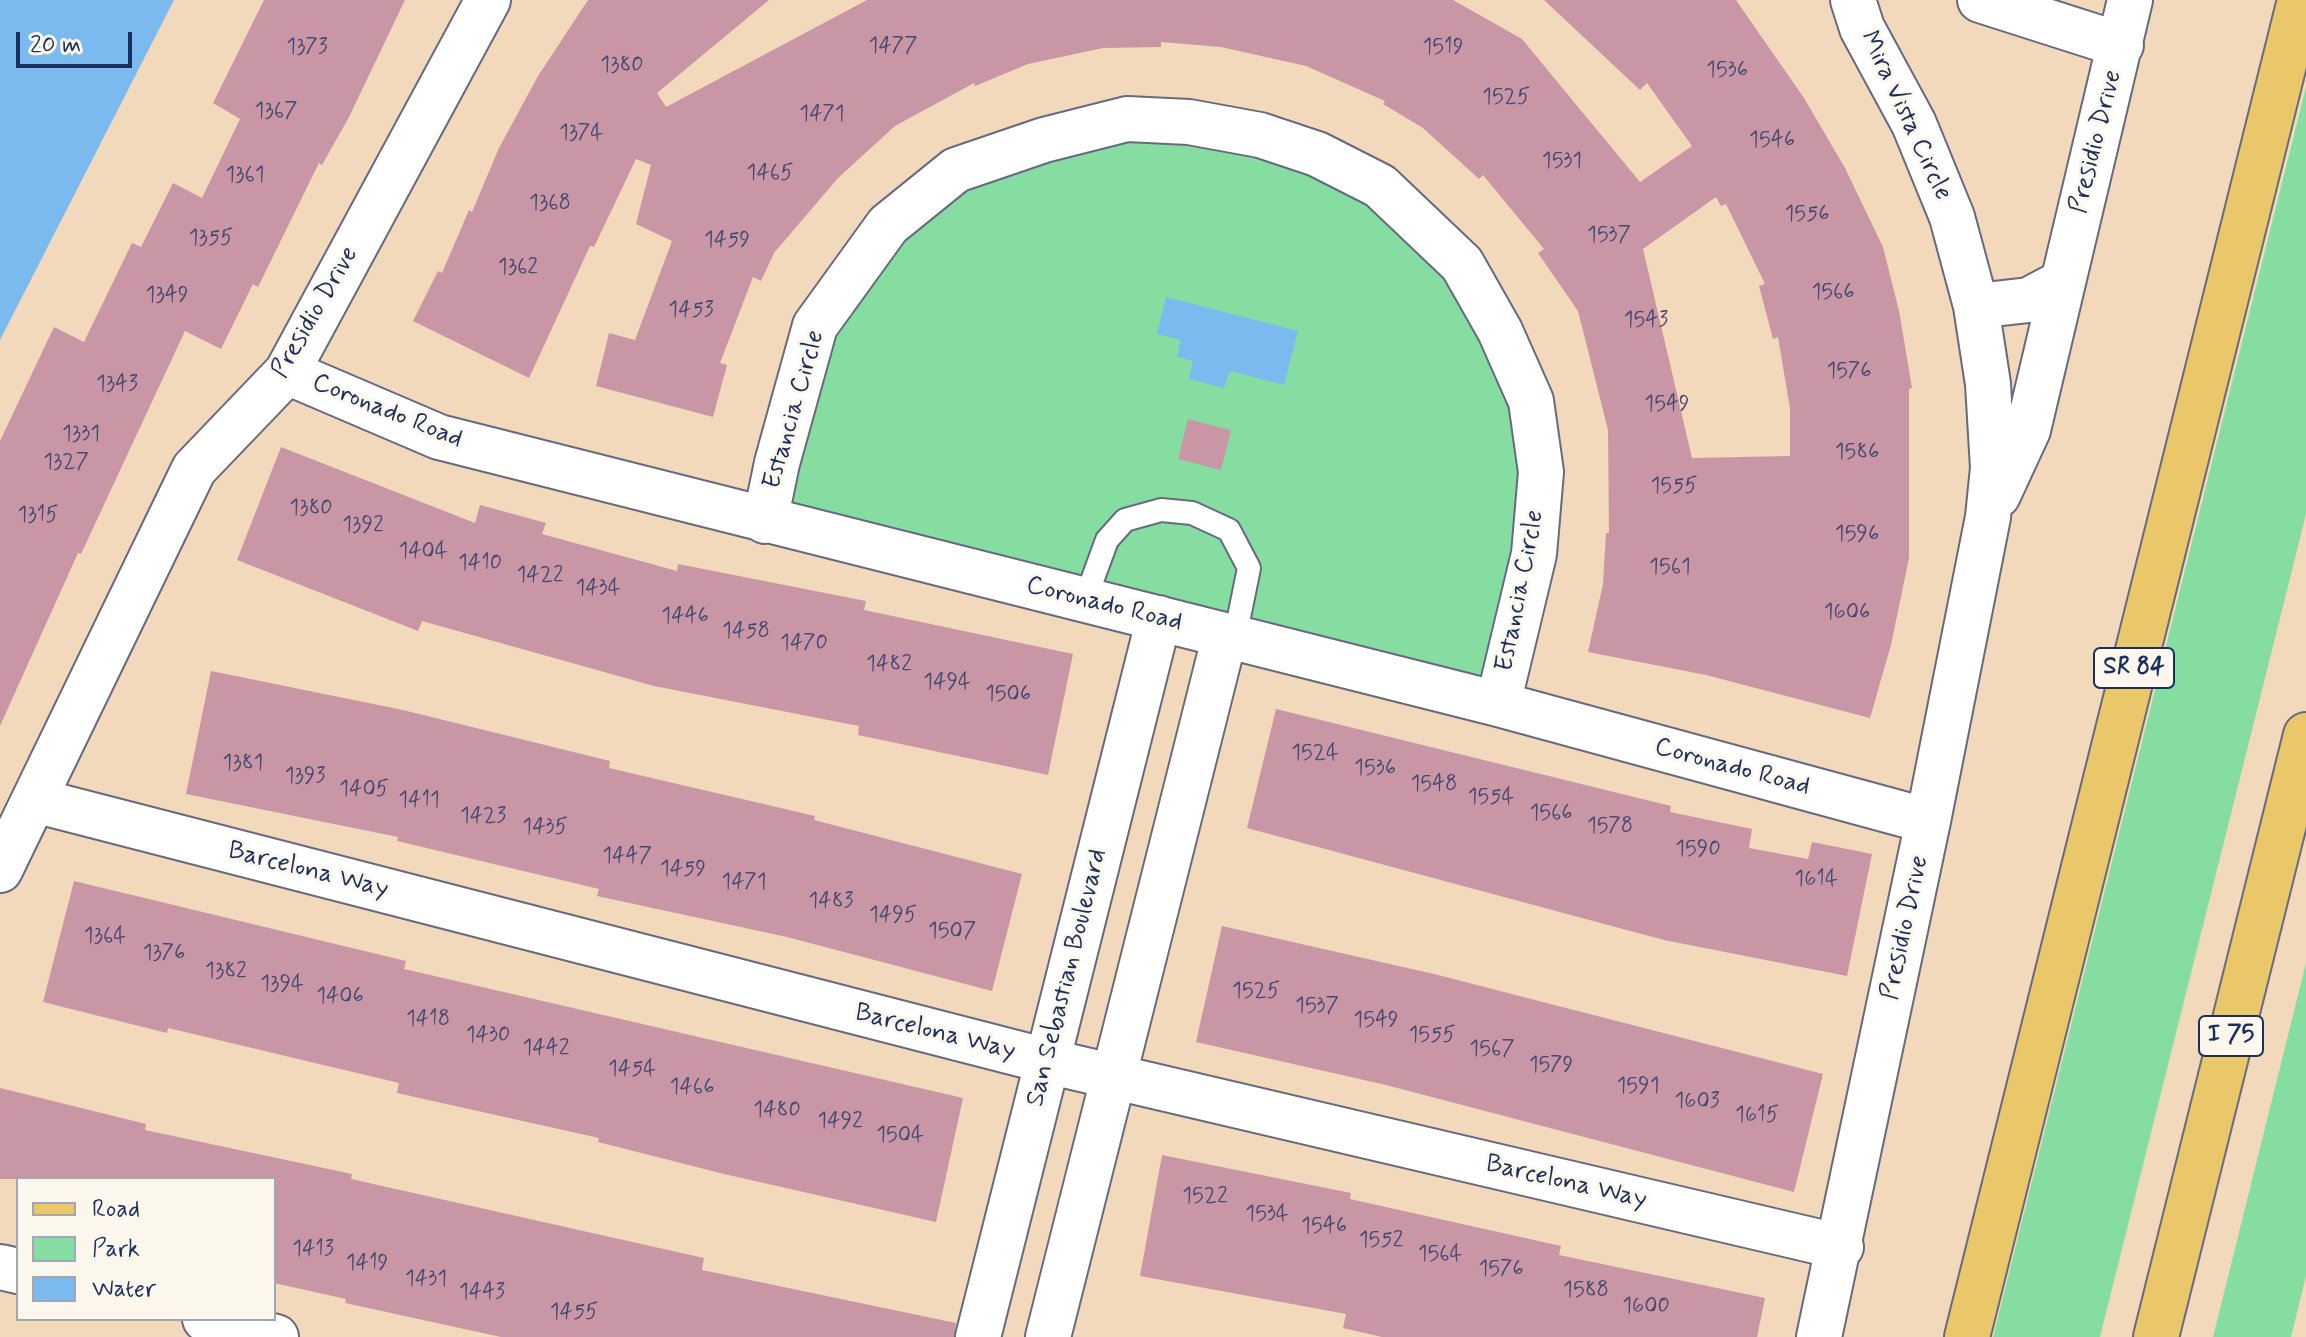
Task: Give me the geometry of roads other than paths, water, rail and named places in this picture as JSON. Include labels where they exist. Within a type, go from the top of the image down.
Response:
[{"type":"main road","name":"SR 84","points":[[1967,1337],[2300,0]]},
{"type":"main road","name":"I 75","points":[[2156,1337],[2306,735]]},
{"type":"street","name":"Presidio Drive","points":[[0,870],[194,469],[287,372],[488,0]]},
{"type":"street","name":"Mira Vista Circle","points":[[1853,0],[1862,28],[1914,124],[1952,217],[1976,306],[1988,384],[1993,468]]},
{"type":"street","points":[[1980,0],[2121,45]]},
{"type":"street","name":"Presidio Drive","points":[[1988,517],[2028,430],[2130,0]]},
{"type":"street","name":"Estancia Circle","points":[[765,521],[777,463],[815,326],[888,225],[956,170],[1044,140],[1127,119],[1189,122],[1260,135],[1317,154],[1380,186],[1462,264],[1500,331],[1531,401],[1541,472],[1534,554],[1498,704]]},
{"type":"street","points":[[1976,306],[2029,300],[2061,283]]},
{"type":"street","name":"Coronado Road","points":[[287,372],[439,437],[1498,704],[1928,821]]},
{"type":"street","name":"Presidio Drive","points":[[1819,1337],[1841,1247],[1928,821],[1988,517],[1993,468]]},
{"type":"street","name":"San Sebastian Boulevard","points":[[978,1337],[1159,618]]},
{"type":"street","points":[[1048,1337],[1230,636]]},
{"type":"street","name":"Barcelona Way","points":[[34,800],[1047,1061],[1841,1247]]},
{"type":"street","points":[[213,1321],[276,1337]]},
{"type":"lane","points":[[1085,600],[1107,540],[1125,520],[1161,510],[1192,513],[1229,530],[1249,568],[1230,636]]},
{"type":"water","points":[[0,0],[174,0],[0,340]]},
{"type":"water","points":[[1166,297],[1298,331],[1284,385],[1230,371],[1224,388],[1189,379],[1193,361],[1177,357],[1181,340],[1157,334]]}]
